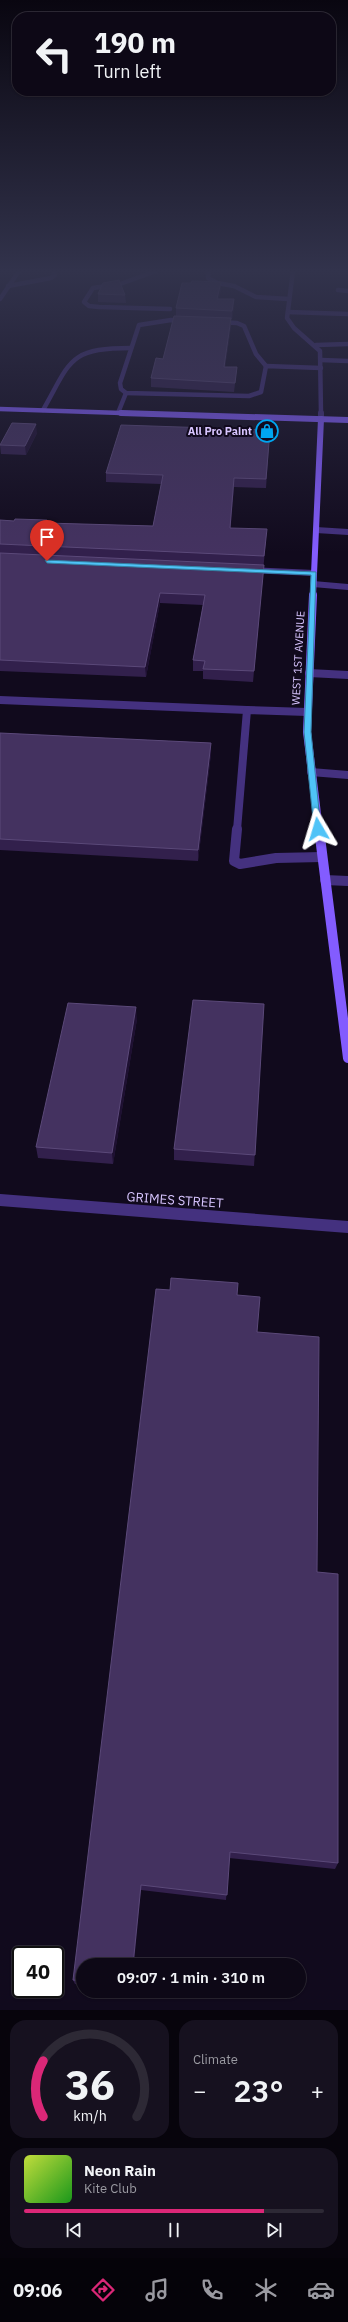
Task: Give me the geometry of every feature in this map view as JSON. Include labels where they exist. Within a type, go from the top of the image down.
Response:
[{"type":"street","points":[[43,410],[69,365]]},
{"type":"street","points":[[126,365],[120,382],[121,389],[126,393],[249,396],[261,392],[266,366],[320,368]]},
{"type":"street","name":"WEST 1ST AVENUE","points":[[320,365],[321,419],[308,712],[311,772],[348,1058]]},
{"type":"street","points":[[118,413],[126,393]]},
{"type":"street","points":[[0,409],[348,420]]},
{"type":"street","points":[[316,530],[348,532]]},
{"type":"street","points":[[243,570],[314,573]]},
{"type":"street","points":[[313,584],[348,586]]},
{"type":"street","points":[[309,673],[348,675]]},
{"type":"street","points":[[0,700],[308,712]]},
{"type":"street","points":[[247,710],[234,860],[240,864],[276,858],[322,857]]},
{"type":"street","points":[[311,772],[348,775]]},
{"type":"street","points":[[325,880],[348,881]]},
{"type":"street","name":"GRIMES STREET","points":[[0,1200],[348,1227]]},
{"type":"building","points":[[154,365],[224,365],[224,367],[237,367],[235,383],[151,378]]},
{"type":"building","points":[[12,423],[36,424],[25,446],[0,445]]},
{"type":"building","points":[[121,425],[270,430],[266,479],[234,478],[230,528],[267,529],[264,556],[0,544],[0,520],[47,520],[46,523],[153,526],[163,475],[106,473]]},
{"type":"building","points":[[0,553],[264,565],[254,671],[203,669],[205,661],[193,660],[205,595],[160,593],[145,667],[0,660]]},
{"type":"building","points":[[0,733],[211,743],[198,850],[0,839]]},
{"type":"building","points":[[193,1000],[264,1004],[255,1155],[174,1149]]},
{"type":"building","points":[[68,1003],[136,1007],[112,1153],[36,1147]]},
{"type":"building","points":[[171,1278],[238,1283],[237,1295],[260,1297],[257,1332],[319,1337],[317,1572],[338,1574],[338,1863],[230,1852],[227,1895],[141,1885],[134,1958],[76,1958],[76,1980],[73,1980],[156,1289],[170,1290]]},
{"type":"place","name":"All Pro Paint","points":[[267,431]]},
{"type":"route","points":[[47,561],[314,573],[307,732],[318,829]]}]
